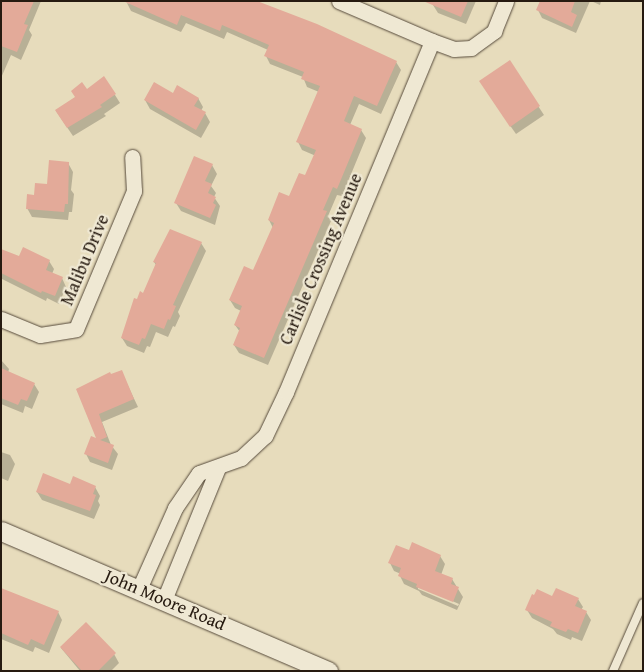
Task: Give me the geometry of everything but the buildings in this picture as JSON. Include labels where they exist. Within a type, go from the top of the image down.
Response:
[{"type":"street","points":[[339,1],[432,42],[454,49],[471,48],[494,31],[506,1]]},
{"type":"street","name":"Carlisle Crossing Avenue","points":[[139,590],[175,508],[199,473],[218,468],[241,458],[265,436],[286,392],[432,42]]},
{"type":"street","name":"Malibu Drive","points":[[1,319],[40,335],[76,329],[134,191],[132,157]]},
{"type":"street","points":[[164,600],[218,468]]},
{"type":"street","name":"John Moore Road","points":[[1,531],[328,671]]},
{"type":"lane","points":[[613,671],[643,603]]}]
